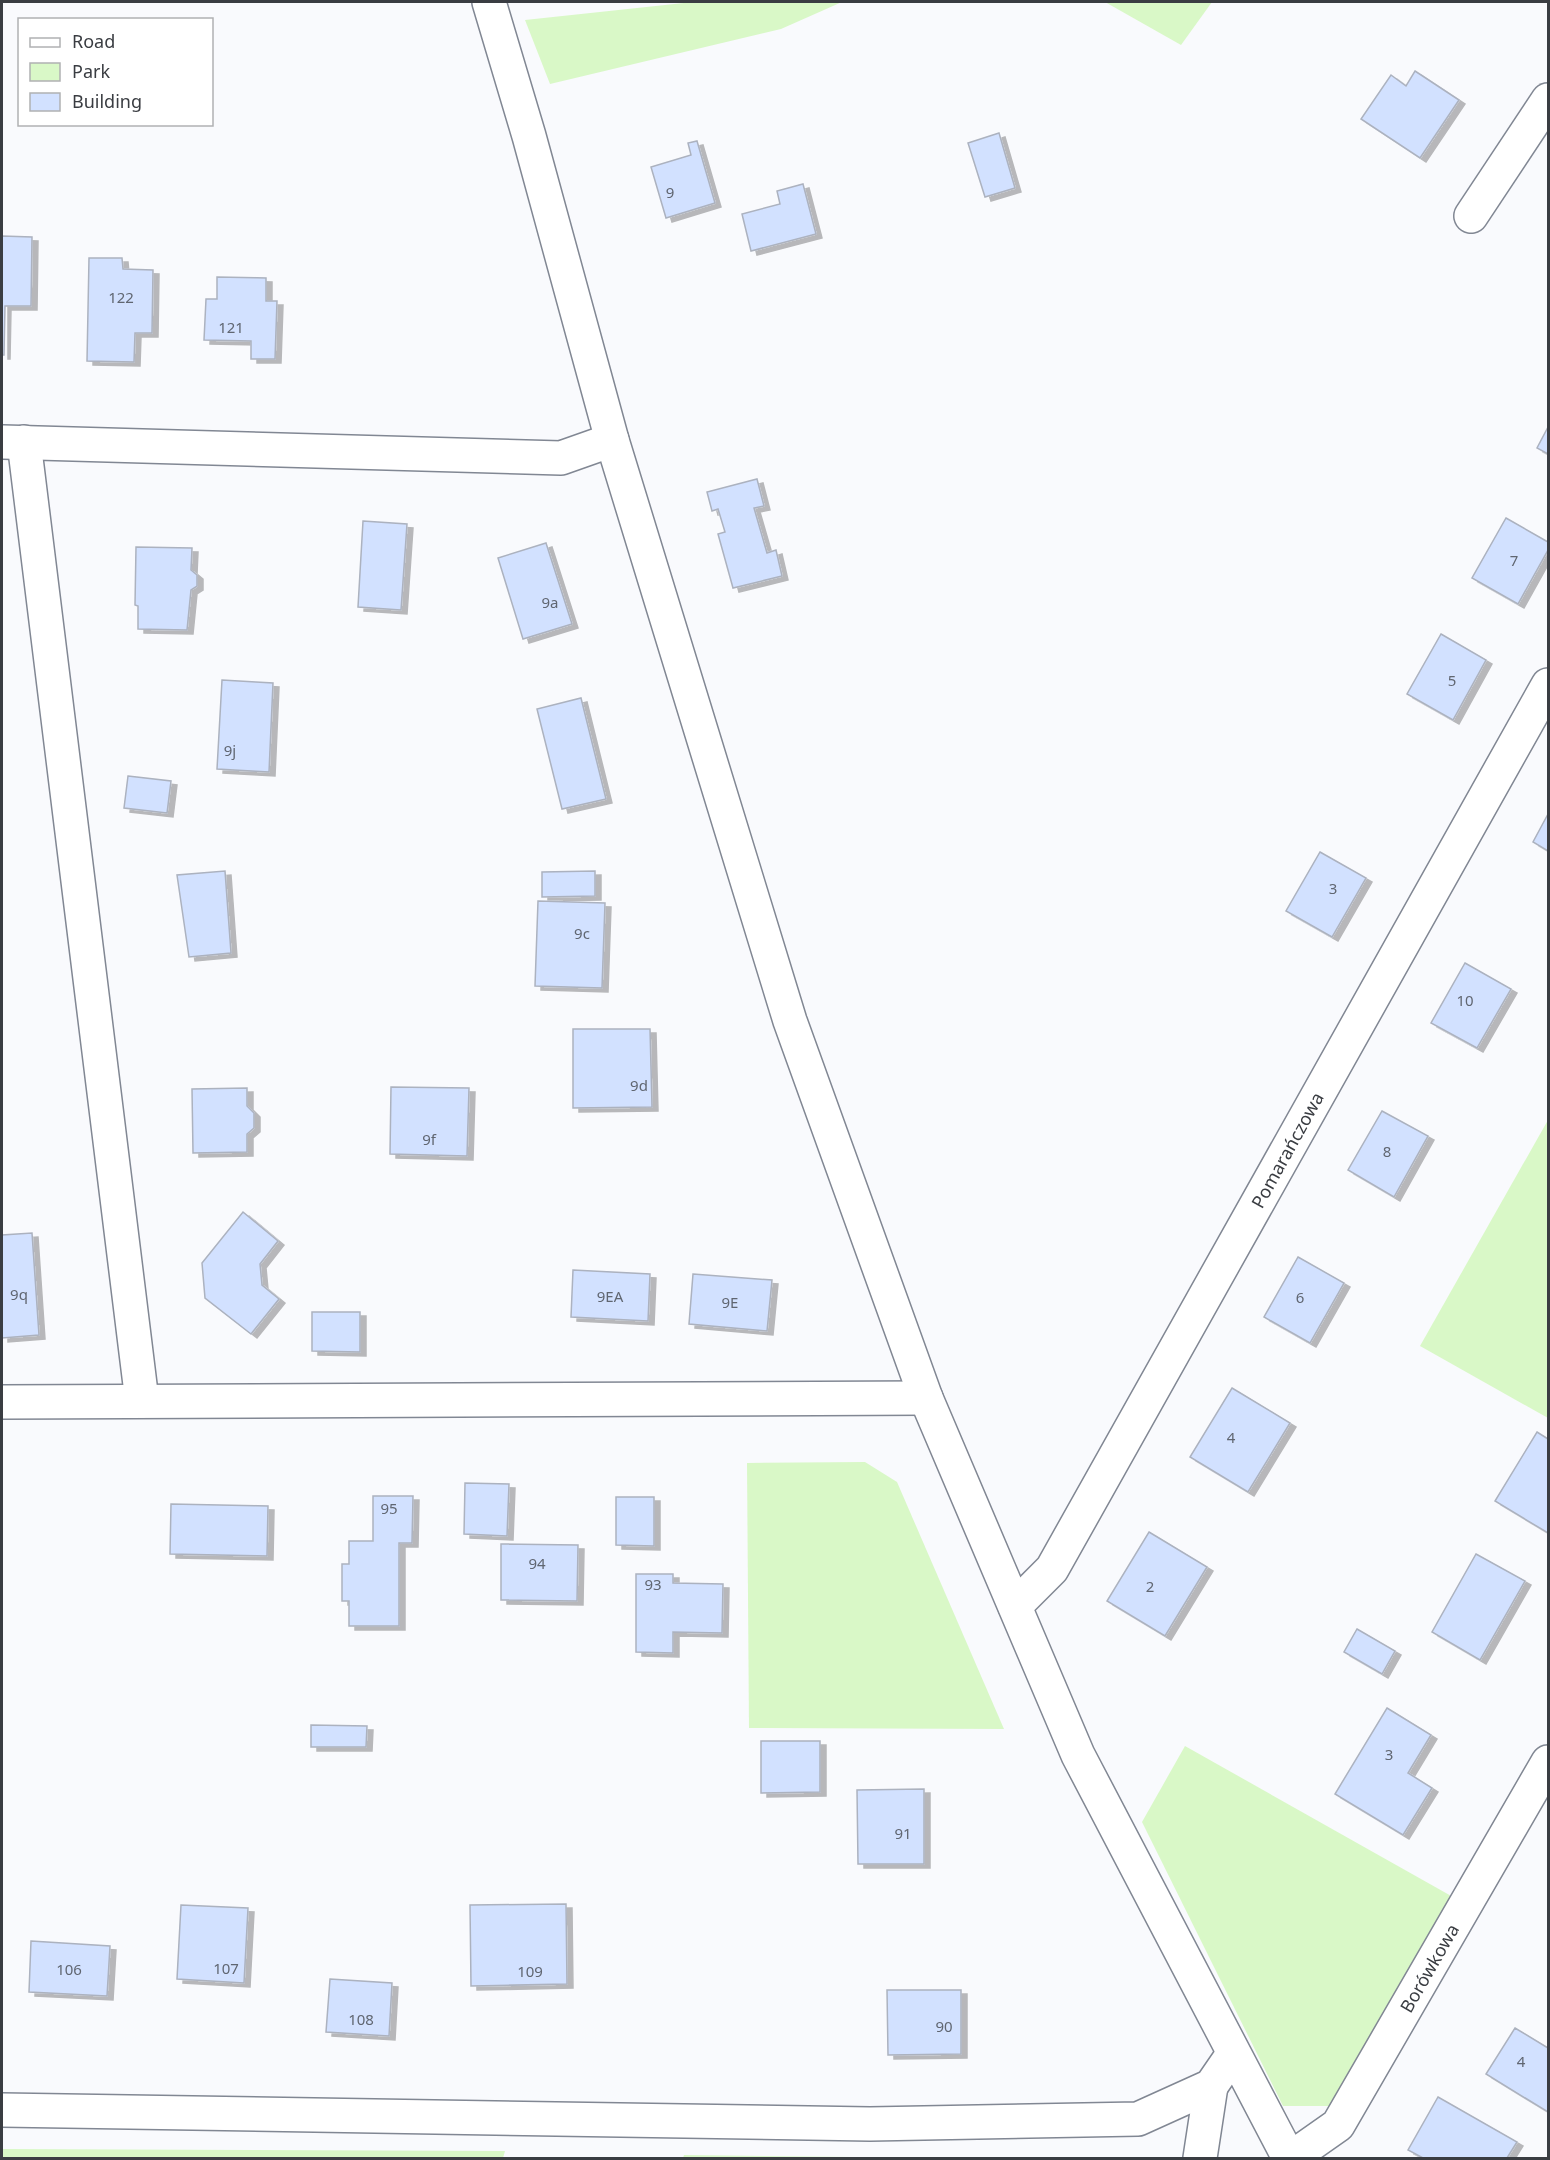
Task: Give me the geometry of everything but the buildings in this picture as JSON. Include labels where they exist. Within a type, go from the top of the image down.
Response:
[{"type":"street","points":[[489,2],[532,147],[612,440],[790,1021],[926,1398],[1078,1755],[1233,2054],[1290,2158]]},
{"type":"street","points":[[1471,216],[1548,100]]},
{"type":"street","points":[[141,1401],[13,442],[561,458],[612,440]]},
{"type":"street","name":"Pomarańczowa","points":[[1015,1606],[1052,1569],[1548,685]]},
{"type":"street","points":[[2,1402],[926,1398]]},
{"type":"street","name":"Borówkowa","points":[[1290,2158],[1338,2125],[1548,1762]]},
{"type":"street","points":[[1200,2158],[1211,2085],[1233,2054]]},
{"type":"street","points":[[2,2110],[870,2124],[1138,2120],[1211,2085]]},
{"type":"green space","points":[[693,2],[842,2],[781,29],[550,84],[525,20]]},
{"type":"green space","points":[[1105,2],[1212,2],[1181,45]]},
{"type":"green space","points":[[1548,1120],[1548,1418],[1420,1346]]},
{"type":"green space","points":[[865,1462],[897,1482],[1004,1729],[749,1728],[747,1463]]},
{"type":"green space","points":[[1185,1746],[1453,1897],[1330,2106],[1283,2106],[1142,1822]]},
{"type":"green space","points":[[2,2149],[505,2151],[503,2158],[2,2158]]},
{"type":"green space","points":[[684,2155],[854,2157],[683,2158]]}]
